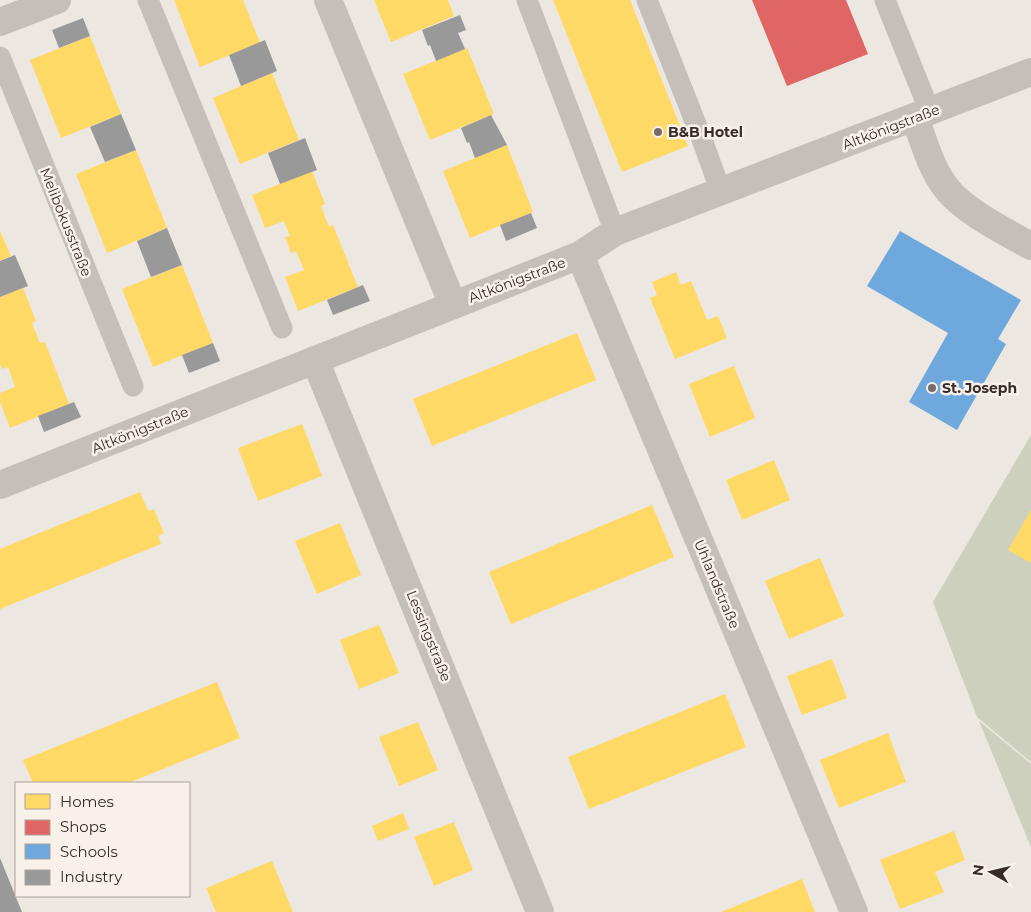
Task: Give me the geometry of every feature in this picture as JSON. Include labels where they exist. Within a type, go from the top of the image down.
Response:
[{"type":"street","points":[[0,22],[22,6],[57,0]]},
{"type":"street","points":[[328,0],[453,306]]},
{"type":"street","name":"Altkönigstraße","points":[[0,486],[580,255],[615,232],[1031,72]]},
{"type":"street","points":[[922,115],[934,167],[948,190],[964,205],[1031,246]]},
{"type":"street","name":"Uhlandstraße","points":[[580,255],[854,912]]},
{"type":"street","name":"Lessingstraße","points":[[316,360],[540,912]]},
{"type":"lane","points":[[148,0],[282,328]]},
{"type":"lane","points":[[526,0],[615,232]]},
{"type":"lane","points":[[647,0],[721,192]]},
{"type":"lane","points":[[885,0],[922,115]]},
{"type":"lane","name":"Melibokusstraße","points":[[0,57],[133,386]]},
{"type":"green space","points":[[1031,435],[1031,762],[977,717],[933,602]]},
{"type":"green space","points":[[979,721],[1031,764],[1031,847]]},
{"type":"building: Homes","points":[[174,0],[243,0],[260,43],[200,67]]},
{"type":"building: Homes","points":[[374,0],[448,0],[454,16],[391,42]]},
{"type":"building: Homes","points":[[553,0],[630,0],[688,146],[622,172]]},
{"type":"building: Homes","points":[[90,36],[121,114],[61,138],[30,60]]},
{"type":"building: Homes","points":[[467,48],[494,114],[430,140],[403,74]]},
{"type":"building: Homes","points":[[272,73],[299,140],[240,164],[213,98]]},
{"type":"building: Homes","points":[[507,145],[533,212],[470,238],[443,171]]},
{"type":"building: Homes","points":[[136,150],[167,228],[107,253],[76,174]]},
{"type":"building: Homes","points":[[312,171],[325,204],[321,206],[329,227],[333,225],[358,287],[298,311],[285,277],[304,270],[296,251],[291,253],[285,237],[290,236],[284,221],[265,228],[252,195]]},
{"type":"building: Homes","points":[[0,231],[11,256],[0,261]]},
{"type":"building: Homes","points":[[182,265],[213,343],[153,367],[122,289]]},
{"type":"building: Homes","points":[[676,272],[681,285],[691,281],[707,320],[718,316],[727,338],[675,359],[650,298],[657,295],[652,282]]},
{"type":"building: Homes","points":[[23,288],[36,321],[32,323],[40,343],[45,342],[69,404],[10,428],[0,402],[0,393],[15,387],[8,367],[2,369],[0,364],[0,297]]},
{"type":"building: Homes","points":[[577,333],[596,380],[432,446],[413,399]]},
{"type":"building: Homes","points":[[734,366],[755,418],[710,437],[689,384]]},
{"type":"building: Homes","points":[[302,424],[322,476],[258,501],[238,448]]},
{"type":"building: Homes","points":[[774,460],[790,500],[742,520],[726,480]]},
{"type":"building: Homes","points":[[140,492],[148,511],[154,509],[164,533],[158,536],[161,544],[0,609],[0,549]]},
{"type":"building: Homes","points":[[652,505],[674,557],[511,624],[489,572]]},
{"type":"building: Homes","points":[[1031,510],[1031,563],[1008,550]]},
{"type":"building: Homes","points":[[340,523],[361,575],[317,594],[295,541]]},
{"type":"building: Homes","points":[[820,558],[844,616],[789,639],[765,581]]},
{"type":"building: Homes","points":[[379,625],[399,673],[359,689],[340,640]]},
{"type":"building: Homes","points":[[832,659],[847,698],[802,715],[787,676]]},
{"type":"building: Homes","points":[[217,682],[240,738],[130,782],[33,782],[23,760]]},
{"type":"building: Homes","points":[[725,694],[746,747],[589,809],[568,757]]},
{"type":"building: Homes","points":[[418,722],[438,770],[399,786],[379,737]]},
{"type":"building: Homes","points":[[888,733],[906,782],[839,808],[820,760]]},
{"type":"building: Homes","points":[[403,813],[409,829],[378,841],[372,826]]},
{"type":"building: Homes","points":[[454,822],[473,870],[434,886],[414,837]]},
{"type":"building: Homes","points":[[954,831],[965,860],[935,872],[944,892],[900,909],[880,860]]},
{"type":"building: Homes","points":[[272,861],[293,912],[216,912],[206,888]]},
{"type":"building: Homes","points":[[802,879],[815,912],[721,912]]},
{"type":"building: Shops","points":[[752,0],[846,0],[868,54],[787,86]]},
{"type":"building: Schools","points":[[900,231],[1021,300],[998,339],[1006,344],[957,430],[909,402],[948,333],[867,286]]},
{"type":"building: Industry","points":[[460,15],[466,30],[458,33],[465,49],[436,61],[422,30]]},
{"type":"building: Industry","points":[[83,18],[90,36],[59,48],[52,30]]},
{"type":"building: Industry","points":[[265,40],[277,71],[241,86],[229,55]]},
{"type":"building: Industry","points":[[121,114],[136,150],[105,162],[90,127]]},
{"type":"building: Industry","points":[[491,115],[507,145],[475,158],[461,128]]},
{"type":"building: Industry","points":[[305,138],[317,170],[280,184],[268,153]]},
{"type":"building: Industry","points":[[531,213],[537,228],[506,241],[500,225]]},
{"type":"building: Industry","points":[[167,228],[182,265],[151,277],[137,241]]},
{"type":"building: Industry","points":[[15,255],[28,286],[0,297],[0,261]]},
{"type":"building: Industry","points":[[363,285],[370,301],[333,315],[327,300]]},
{"type":"building: Industry","points":[[213,343],[220,361],[189,373],[182,355]]},
{"type":"building: Industry","points":[[74,402],[81,417],[44,432],[38,416]]},
{"type":"building: Industry","points":[[0,858],[22,912],[0,912]]},
{"type":"place","name":"B&B Hotel","points":[[658,132]]},
{"type":"place","name":"St. Joseph","points":[[932,388]]}]
